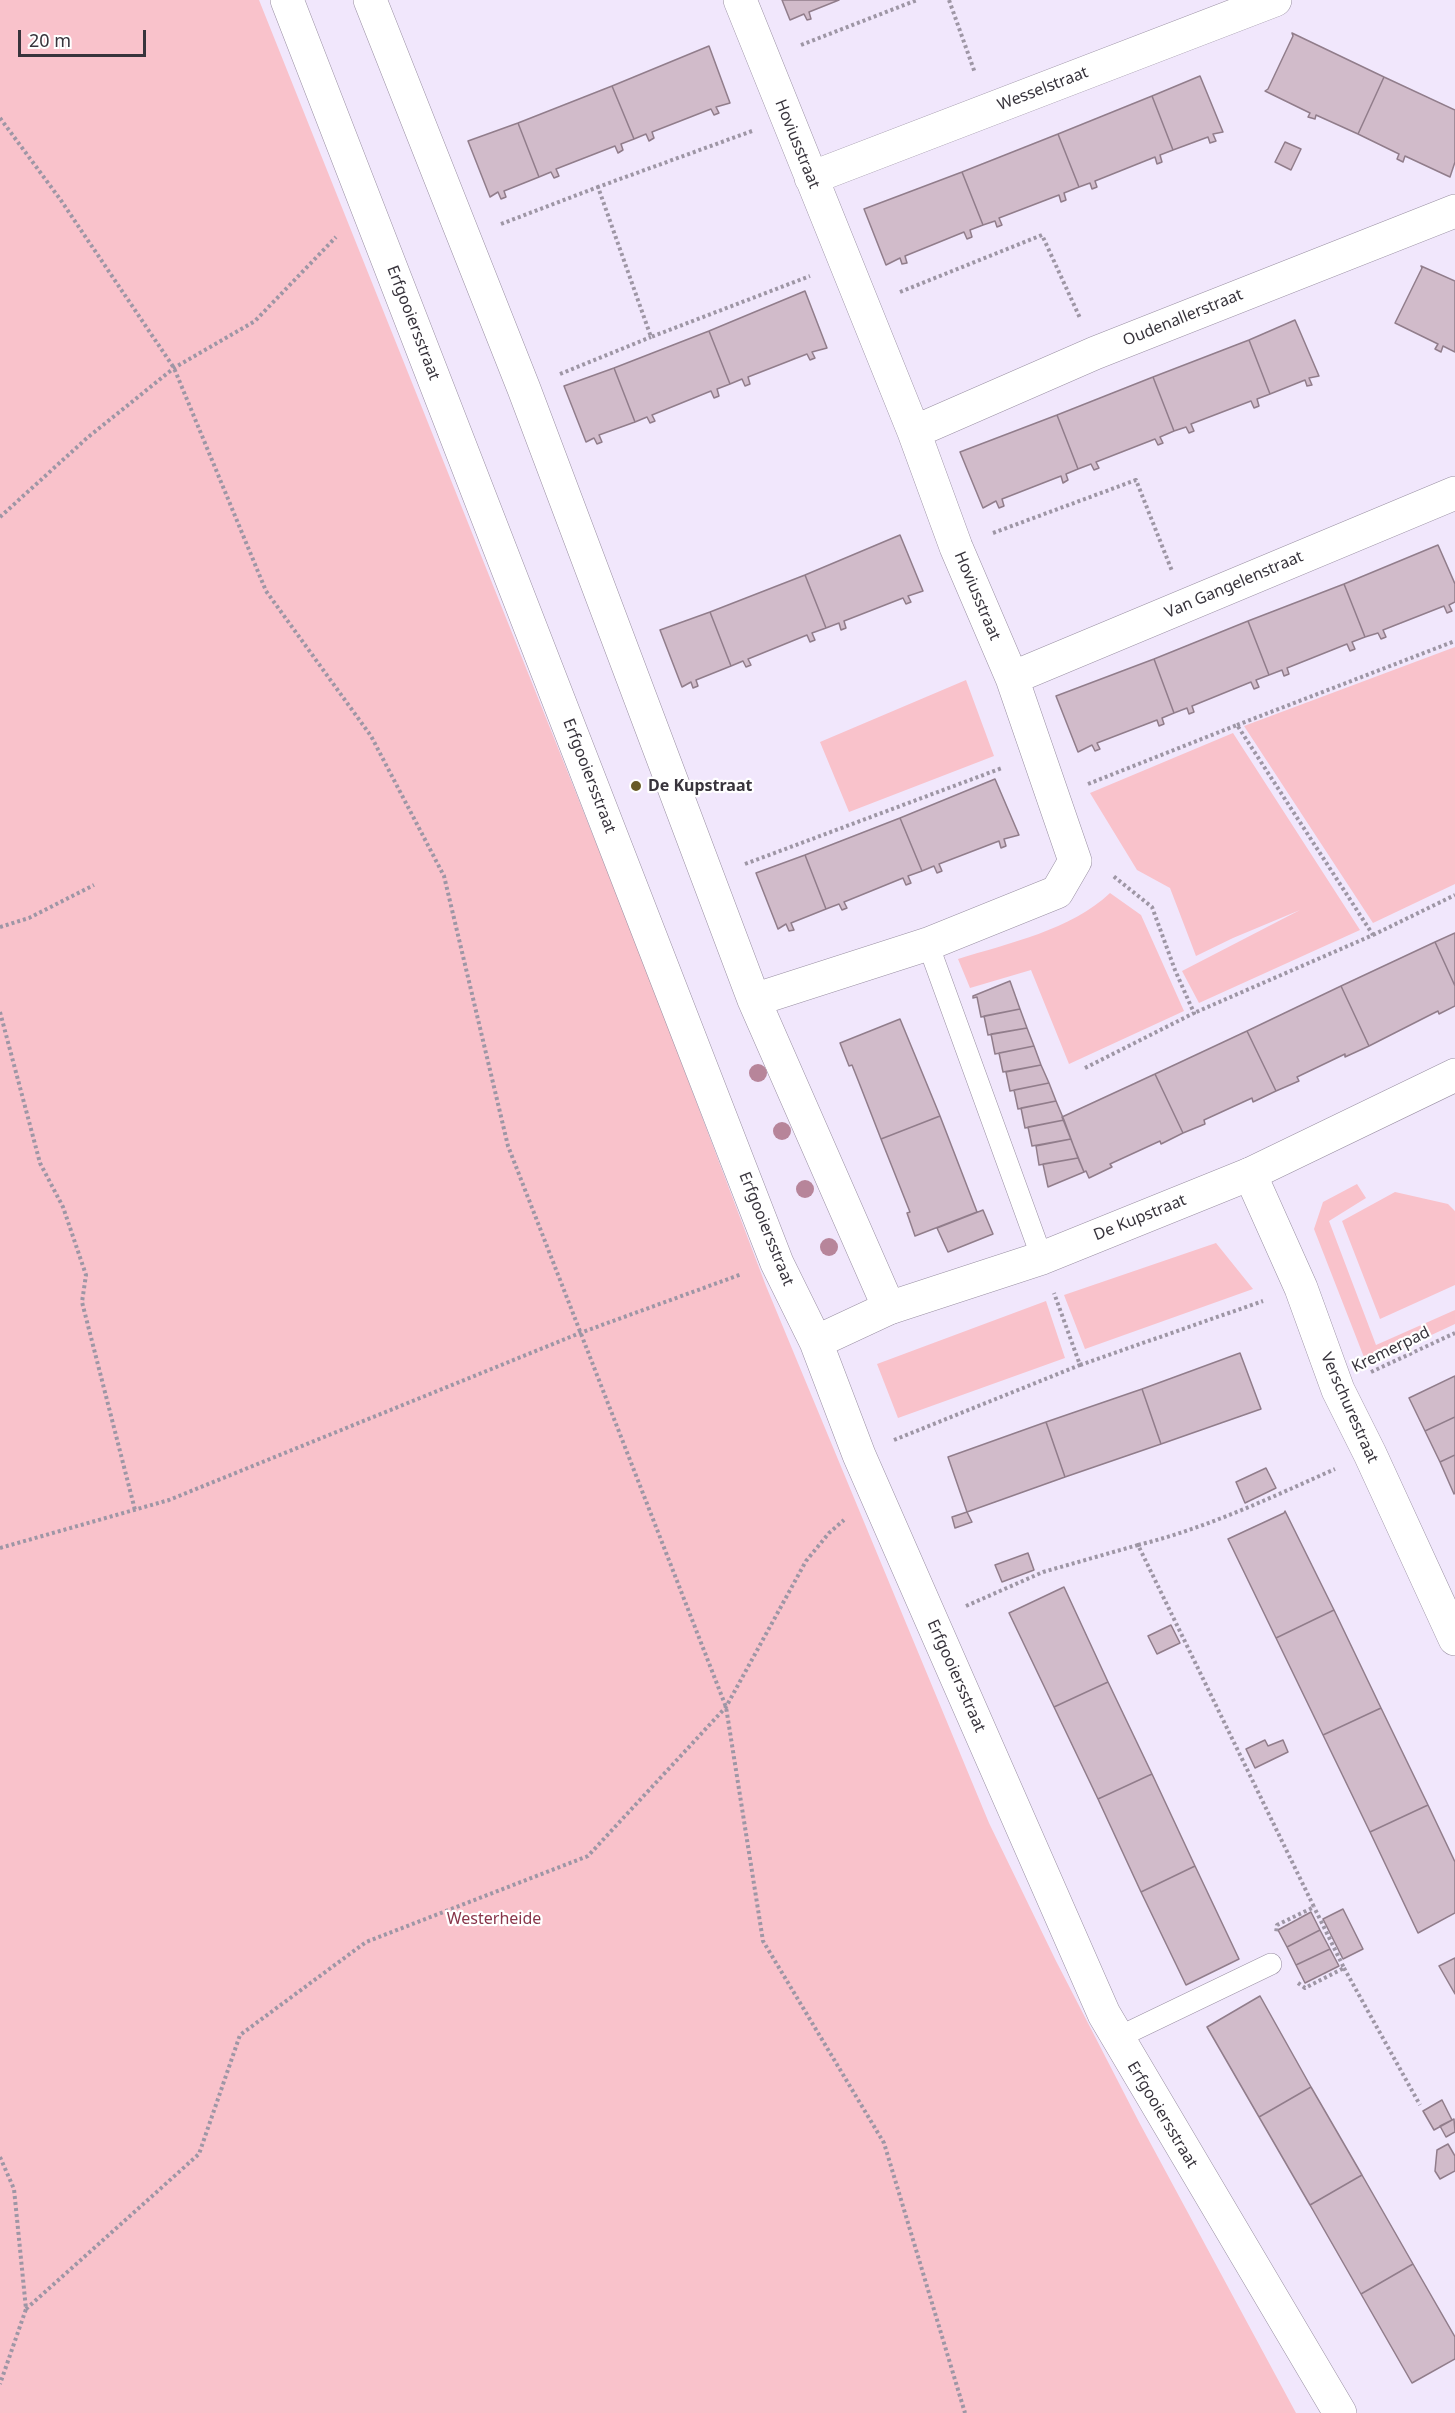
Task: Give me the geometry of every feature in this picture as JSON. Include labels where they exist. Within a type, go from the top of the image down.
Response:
[{"type":"street","name":"Erfgooiersstraat","points":[[287,0],[777,1263],[816,1342],[859,1455],[1104,2014],[1340,2413]]},
{"type":"street","points":[[370,0],[524,389],[754,1000],[889,1308]]},
{"type":"street","name":"Hoviusstraat","points":[[740,0],[914,432],[956,547],[1012,678],[1075,861]]},
{"type":"street","name":"Wesselstraat","points":[[811,178],[1275,0]]},
{"type":"street","name":"Oudenallerstraat","points":[[914,432],[1095,353],[1455,211]]},
{"type":"street","name":"Van Gangelenstraat","points":[[1012,678],[1455,493]]},
{"type":"street","points":[[754,1000],[928,944],[1057,892],[1075,861]]},
{"type":"street","name":"De Kupstraat","points":[[816,1342],[889,1308],[1042,1258],[1250,1174],[1455,1075]]},
{"type":"street","name":"Verschurestraat","points":[[1250,1174],[1301,1288],[1338,1390],[1455,1639]]},
{"type":"lane","points":[[928,944],[1042,1258]]},
{"type":"lane","points":[[1117,2038],[1271,1964]]},
{"type":"path","points":[[764,60],[917,0]]},
{"type":"path","points":[[949,0],[989,110]]},
{"type":"path","points":[[0,118],[60,199],[174,368],[266,591],[371,736],[444,876],[508,1146],[726,1707],[763,1941],[884,2143],[965,2413]]},
{"type":"path","points":[[465,238],[787,118]]},
{"type":"path","points":[[598,187],[651,337]]},
{"type":"path","points":[[0,517],[87,438],[174,368],[255,321],[367,205]]},
{"type":"path","points":[[864,308],[1042,235],[1095,353]]},
{"type":"path","points":[[524,389],[845,262]]},
{"type":"path","points":[[956,547],[1136,480],[1186,605]]},
{"type":"path","points":[[1054,798],[1455,641]]},
{"type":"path","points":[[1237,725],[1372,935]]},
{"type":"path","points":[[707,878],[1039,754]]},
{"type":"path","points":[[1075,861],[1114,875],[1152,907],[1175,970],[1194,1013]]},
{"type":"path","points":[[0,927],[28,918],[94,885]]},
{"type":"path","points":[[1085,1068],[1194,1013],[1372,935],[1455,895]]},
{"type":"path","points":[[0,1012],[40,1163],[63,1208],[87,1275],[82,1302],[135,1510]]},
{"type":"path","points":[[1042,1258],[1080,1365]]},
{"type":"path","points":[[0,1548],[169,1500],[580,1333],[702,1287],[777,1263]]},
{"type":"path","points":[[859,1455],[1080,1365],[1301,1288]]},
{"type":"path","name":"Kremerpad","points":[[1338,1390],[1455,1333]]},
{"type":"path","points":[[933,1621],[1043,1572],[1179,1535],[1240,1512],[1370,1454]]},
{"type":"path","points":[[27,2308],[199,2154],[240,2035],[366,1942],[588,1856],[726,1707],[806,1561],[829,1533],[876,1493]]},
{"type":"path","points":[[1138,1545],[1344,1968],[1420,2105]]},
{"type":"path","points":[[1314,1907],[1277,1925],[1271,1964],[1305,1988],[1344,1968]]},
{"type":"path","points":[[0,2157],[14,2188],[27,2308],[0,2384]]},
{"type":"green space","name":"Westerheide","points":[[0,0],[259,0],[640,953],[766,1286],[989,1823],[1056,1961],[1139,2122],[1296,2413],[0,2413]]},
{"type":"green space","points":[[1455,647],[1455,884],[1373,923],[1244,726]]},
{"type":"green space","points":[[966,680],[994,756],[849,812],[820,742]]},
{"type":"green space","points":[[1233,733],[1360,930],[1199,1003],[1182,971],[1300,910],[1196,956],[1170,888],[1137,870],[1090,793]]},
{"type":"green space","points":[[1110,893],[1141,915],[1184,1011],[1069,1064],[1031,970],[970,988],[958,959],[1058,926],[1077,917]]},
{"type":"green space","points":[[1357,1184],[1366,1198],[1329,1221],[1376,1345],[1455,1310],[1455,1324],[1367,1365],[1314,1229],[1323,1202]]},
{"type":"green space","points":[[1395,1192],[1448,1204],[1455,1211],[1455,1285],[1380,1319],[1342,1221]]},
{"type":"green space","points":[[1216,1243],[1253,1289],[1085,1349],[1064,1295]]},
{"type":"green space","points":[[1046,1301],[1065,1358],[898,1418],[877,1364]]},
{"type":"building","points":[[782,0],[839,0],[809,12],[811,19],[807,20],[804,14],[790,20]]},
{"type":"building","points":[[1292,33],[1384,77],[1358,134],[1316,115],[1315,119],[1308,117],[1310,113],[1265,91],[1293,36]]},
{"type":"building","points":[[709,46],[730,103],[716,107],[719,113],[714,115],[711,109],[652,132],[654,138],[649,141],[646,134],[634,139],[612,86]]},
{"type":"building","points":[[1200,76],[1223,132],[1213,134],[1216,141],[1210,143],[1208,137],[1173,150],[1152,96]]},
{"type":"building","points":[[1384,77],[1455,110],[1455,162],[1450,177],[1405,156],[1403,162],[1397,159],[1399,154],[1358,134]]},
{"type":"building","points":[[612,86],[634,139],[621,144],[623,150],[618,153],[615,146],[556,169],[559,176],[554,178],[551,172],[539,177],[518,123]]},
{"type":"building","points":[[1152,96],[1173,150],[1160,155],[1162,162],[1157,164],[1155,157],[1095,181],[1097,187],[1092,189],[1090,183],[1079,187],[1058,134]]},
{"type":"building","points":[[518,123],[539,177],[504,191],[506,197],[501,199],[498,192],[490,197],[468,141]]},
{"type":"building","points":[[1058,134],[1079,187],[1064,193],[1066,200],[1061,202],[1059,195],[999,218],[1002,225],[997,227],[995,221],[983,225],[962,172]]},
{"type":"building","points":[[1285,142],[1301,149],[1291,170],[1275,162]]},
{"type":"building","points":[[962,172],[983,225],[970,230],[972,237],[967,239],[964,232],[905,256],[907,263],[902,264],[900,258],[886,265],[864,209]]},
{"type":"building","points":[[1421,266],[1455,281],[1455,352],[1443,346],[1441,352],[1435,349],[1438,344],[1395,323]]},
{"type":"building","points":[[805,291],[827,348],[812,352],[815,358],[810,360],[807,354],[748,377],[750,384],[745,386],[742,379],[730,384],[709,331]]},
{"type":"building","points":[[1295,320],[1319,376],[1309,378],[1312,385],[1307,386],[1305,380],[1270,394],[1249,340]]},
{"type":"building","points":[[709,331],[730,384],[717,389],[719,396],[714,398],[711,391],[652,415],[655,421],[650,423],[647,417],[635,422],[614,368]]},
{"type":"building","points":[[1249,340],[1270,394],[1257,399],[1259,406],[1254,408],[1251,401],[1191,424],[1194,431],[1189,433],[1186,427],[1174,431],[1153,377]]},
{"type":"building","points":[[614,368],[635,422],[599,435],[602,442],[597,444],[594,438],[586,442],[564,386]]},
{"type":"building","points":[[1153,377],[1174,431],[1160,437],[1163,443],[1158,445],[1155,439],[1096,462],[1099,468],[1094,470],[1091,464],[1078,469],[1057,415]]},
{"type":"building","points":[[1057,415],[1078,469],[1066,474],[1068,480],[1063,483],[1061,476],[1002,499],[1004,506],[999,508],[996,501],[983,508],[960,452]]},
{"type":"building","points":[[900,535],[923,591],[908,596],[911,602],[906,604],[903,598],[844,621],[846,628],[841,630],[839,623],[826,628],[805,575]]},
{"type":"building","points":[[1438,545],[1455,584],[1455,602],[1449,605],[1452,611],[1447,613],[1444,606],[1383,630],[1386,637],[1381,639],[1378,633],[1365,637],[1344,584]]},
{"type":"building","points":[[805,575],[826,628],[812,633],[815,640],[810,642],[807,635],[748,659],[751,665],[746,667],[743,661],[731,666],[710,612]]},
{"type":"building","points":[[1344,584],[1365,637],[1352,642],[1355,649],[1350,651],[1347,644],[1287,668],[1289,674],[1284,676],[1282,670],[1269,675],[1248,621]]},
{"type":"building","points":[[710,612],[731,666],[696,680],[698,686],[693,688],[691,682],[682,687],[660,630]]},
{"type":"building","points":[[1248,621],[1269,675],[1256,680],[1259,687],[1254,689],[1251,682],[1192,706],[1194,712],[1189,714],[1187,708],[1174,713],[1154,659]]},
{"type":"building","points":[[1154,659],[1174,713],[1162,718],[1164,724],[1159,726],[1157,720],[1097,743],[1100,749],[1095,751],[1092,745],[1078,752],[1056,696]]},
{"type":"building","points":[[995,779],[1019,835],[1004,839],[1006,846],[1001,848],[999,841],[939,864],[942,871],[937,873],[934,866],[922,871],[900,818]]},
{"type":"building","points":[[900,818],[922,871],[908,876],[911,883],[906,885],[903,878],[844,902],[847,908],[842,910],[839,904],[826,909],[805,855]]},
{"type":"building","points":[[805,855],[826,909],[791,923],[794,930],[789,931],[786,924],[778,929],[756,873]]},
{"type":"building","points":[[1455,933],[1455,986],[1435,942]]},
{"type":"building","points":[[1435,942],[1455,986],[1455,1006],[1439,1014],[1438,1011],[1369,1046],[1341,986]]},
{"type":"building","points":[[1010,981],[1020,1009],[981,1017],[977,997],[973,998],[973,996]]},
{"type":"building","points":[[1341,986],[1369,1046],[1345,1057],[1345,1054],[1297,1077],[1299,1081],[1276,1091],[1247,1031]]},
{"type":"building","points":[[1020,1009],[1027,1028],[988,1035],[984,1016]]},
{"type":"building","points":[[900,1019],[940,1116],[881,1139],[852,1065],[849,1066],[840,1043]]},
{"type":"building","points":[[1027,1028],[1034,1046],[995,1054],[991,1034]]},
{"type":"building","points":[[1247,1031],[1276,1091],[1253,1102],[1252,1098],[1204,1120],[1205,1124],[1183,1133],[1155,1074]]},
{"type":"building","points":[[1034,1046],[1041,1065],[1003,1072],[999,1053]]},
{"type":"building","points":[[1041,1065],[1049,1083],[1010,1091],[1006,1072]]},
{"type":"building","points":[[1155,1074],[1183,1133],[1110,1164],[1112,1167],[1089,1178],[1086,1171],[1084,1172],[1062,1117]]},
{"type":"building","points":[[1049,1083],[1056,1101],[1018,1109],[1014,1090]]},
{"type":"building","points":[[1056,1101],[1064,1120],[1025,1128],[1021,1108]]},
{"type":"building","points":[[940,1116],[977,1212],[915,1236],[907,1213],[910,1212],[881,1139]]},
{"type":"building","points":[[1064,1120],[1071,1139],[1032,1146],[1028,1127]]},
{"type":"building","points":[[1071,1139],[1078,1158],[1039,1165],[1036,1146]]},
{"type":"building","points":[[1078,1158],[1084,1172],[1048,1187],[1043,1164]]},
{"type":"building","points":[[983,1210],[993,1234],[948,1252],[937,1228]]},
{"type":"building","points":[[1240,1353],[1261,1409],[1161,1444],[1142,1389]]},
{"type":"building","points":[[1455,1376],[1455,1417],[1425,1431],[1409,1398]]},
{"type":"building","points":[[1142,1389],[1161,1444],[1065,1477],[1046,1422]]},
{"type":"building","points":[[1455,1417],[1455,1455],[1440,1462],[1425,1431]]},
{"type":"building","points":[[1046,1422],[1065,1477],[967,1512],[948,1457]]},
{"type":"building","points":[[1455,1455],[1455,1493],[1454,1494],[1440,1462]]},
{"type":"building","points":[[1266,1468],[1276,1488],[1245,1503],[1236,1482]]},
{"type":"building","points":[[1285,1511],[1334,1610],[1276,1638],[1228,1539]]},
{"type":"building","points":[[967,1512],[972,1522],[955,1528],[952,1517]]},
{"type":"building","points":[[1028,1553],[1034,1570],[1002,1582],[995,1565]]},
{"type":"building","points":[[1064,1587],[1108,1682],[1054,1707],[1009,1613]]},
{"type":"building","points":[[1334,1610],[1381,1708],[1323,1735],[1276,1638]]},
{"type":"building","points":[[1171,1625],[1180,1643],[1157,1654],[1148,1636]]},
{"type":"building","points":[[1108,1682],[1152,1774],[1098,1799],[1054,1707]]},
{"type":"building","points":[[1381,1708],[1428,1805],[1370,1832],[1323,1735]]},
{"type":"building","points":[[1265,1740],[1268,1746],[1283,1740],[1288,1752],[1255,1768],[1246,1749]]},
{"type":"building","points":[[1152,1774],[1195,1866],[1141,1892],[1098,1799]]},
{"type":"building","points":[[1428,1805],[1455,1862],[1455,1913],[1418,1933],[1370,1832]]},
{"type":"building","points":[[1195,1866],[1239,1959],[1186,1985],[1141,1892]]},
{"type":"building","points":[[1343,1909],[1363,1949],[1343,1959],[1323,1919]]},
{"type":"building","points":[[1311,1912],[1320,1930],[1287,1947],[1278,1930]]},
{"type":"building","points":[[1320,1930],[1330,1949],[1296,1965],[1287,1947]]},
{"type":"building","points":[[1330,1949],[1339,1966],[1305,1983],[1296,1965]]},
{"type":"building","points":[[1455,1958],[1455,1994],[1439,1966]]},
{"type":"building","points":[[1260,1996],[1311,2087],[1259,2117],[1207,2027]]},
{"type":"building","points":[[1311,2087],[1362,2175],[1310,2205],[1259,2117]]},
{"type":"building","points":[[1442,2100],[1452,2120],[1434,2130],[1423,2111]]},
{"type":"building","points":[[1454,2119],[1455,2132],[1446,2137],[1440,2126]]},
{"type":"building","points":[[1448,2144],[1455,2156],[1455,2171],[1440,2179],[1435,2171],[1437,2150]]},
{"type":"building","points":[[1362,2175],[1413,2264],[1361,2294],[1310,2205]]},
{"type":"building","points":[[1413,2264],[1455,2337],[1455,2359],[1412,2383],[1361,2294]]},
{"type":"place","name":"De Kupstraat","points":[[636,786]]}]
